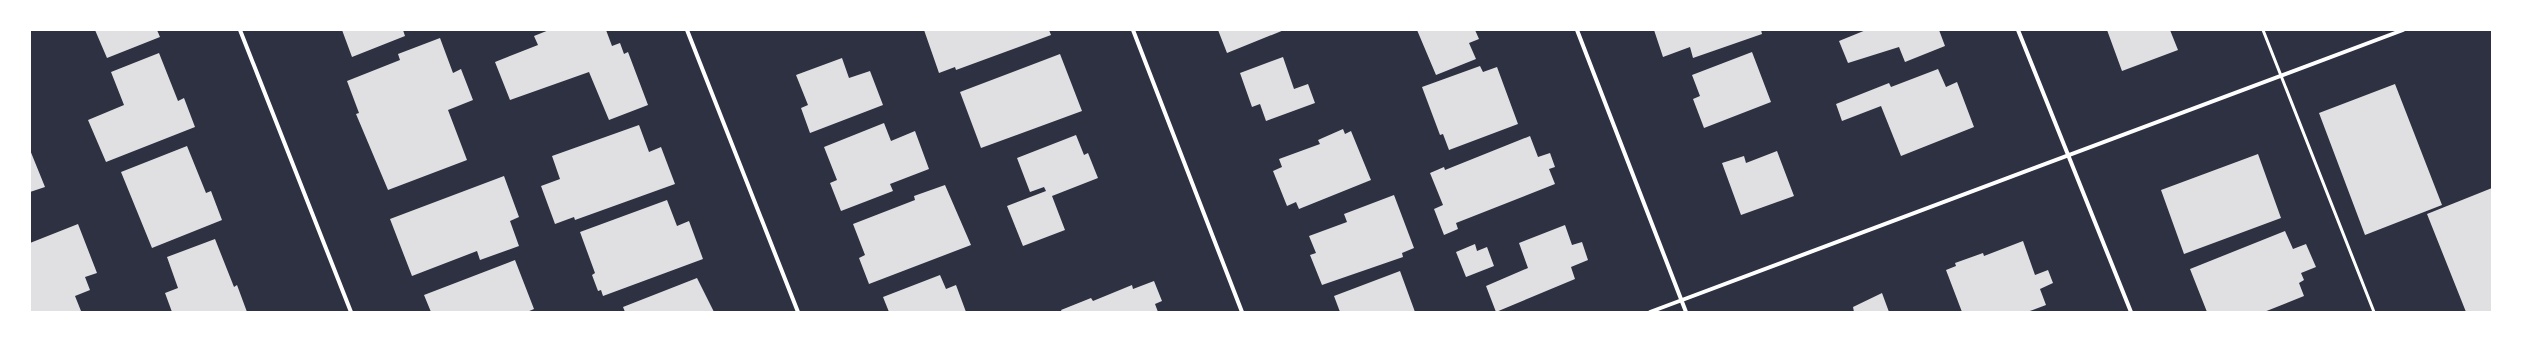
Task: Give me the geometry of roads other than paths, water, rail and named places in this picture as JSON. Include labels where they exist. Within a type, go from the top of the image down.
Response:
[{"type":"street","points":[[240,30],[351,312]]},
{"type":"street","points":[[687,30],[798,312]]},
{"type":"street","points":[[1133,30],[1242,312]]},
{"type":"street","points":[[1576,30],[1686,312]]},
{"type":"street","points":[[2018,30],[2132,312]]},
{"type":"street","points":[[1650,312],[2068,154],[2403,30]]},
{"type":"lane","points":[[2263,30],[2374,312]]}]
